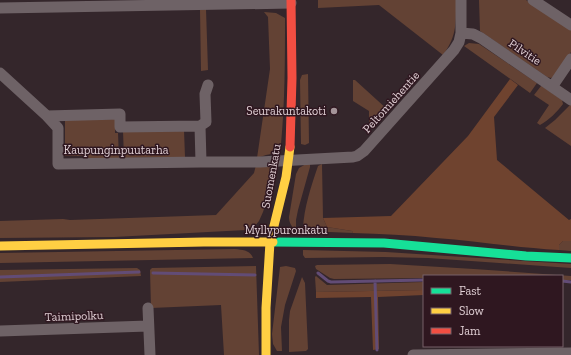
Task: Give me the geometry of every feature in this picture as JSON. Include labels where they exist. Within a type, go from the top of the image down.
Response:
[{"type":"street","name":"Peltomiehentie","points":[[289,160],[354,157],[362,153],[459,42],[461,33],[461,0]]},
{"type":"street","points":[[533,0],[547,4],[571,25]]},
{"type":"street","points":[[0,8],[124,3],[291,1]]},
{"type":"street","name":"Suomenkatu","points":[[266,355],[266,308],[270,242],[289,160],[292,98],[291,1]]},
{"type":"street","name":"Pilvitie","points":[[461,33],[473,34],[480,38],[571,100]]},
{"type":"street","points":[[552,87],[571,59]]},
{"type":"street","name":"Kaupunginpuutarha","points":[[0,73],[58,128],[58,164],[260,162],[289,160]]},
{"type":"street","points":[[201,162],[200,126],[206,122],[206,94],[208,85]]},
{"type":"street","name":"Kaupunginpuutarha","points":[[46,116],[120,114],[120,127],[200,126]]},
{"type":"street","name":"Myllypuronkatu","points":[[0,246],[323,241],[384,243],[526,256],[571,258]]},
{"type":"street","points":[[148,308],[150,355]]},
{"type":"street","name":"Taimipolku","points":[[0,331],[148,326]]},
{"type":"street","points":[[413,355],[571,353]]},
{"type":"shaded area","points":[[318,0],[456,0],[455,29],[451,42],[443,55],[379,5],[318,8]]},
{"type":"shaded area","points":[[479,0],[526,0],[571,30],[571,52],[555,76],[551,78],[547,77],[480,31]]},
{"type":"shaded area","points":[[206,9],[208,70],[201,71],[200,10]]},
{"type":"shaded area","points":[[264,12],[276,13],[285,18],[283,112],[281,144],[278,144],[276,153],[257,158],[270,69],[268,17]]},
{"type":"shaded area","points":[[469,43],[479,44],[537,83],[530,93],[464,46]]},
{"type":"shaded area","points":[[308,74],[309,143],[305,145],[301,144],[300,80],[302,75]]},
{"type":"shaded area","points":[[510,79],[518,85],[494,117],[497,160],[569,220],[571,219],[571,241],[563,241],[559,245],[559,250],[415,236],[353,233],[352,231],[327,227],[323,218],[391,216],[468,136]]},
{"type":"shaded area","points":[[353,80],[355,80],[388,110],[372,128],[369,128],[369,111],[353,101]]},
{"type":"shaded area","points":[[541,86],[562,100],[563,104],[553,116],[540,125],[537,123],[549,105],[534,95]]},
{"type":"shaded area","points":[[571,105],[571,146],[545,128]]},
{"type":"shaded area","points":[[115,119],[115,133],[118,133],[119,159],[84,159],[84,156],[65,156],[65,120]]},
{"type":"shaded area","points":[[184,130],[185,157],[124,158],[123,131]]},
{"type":"shaded area","points":[[306,164],[310,164],[310,167],[298,210],[296,229],[289,221],[289,217],[296,174],[299,168]]},
{"type":"shaded area","points":[[322,164],[323,218],[327,227],[352,231],[353,233],[305,231],[303,229],[310,189],[318,166]]},
{"type":"shaded area","points":[[256,165],[271,165],[275,169],[275,173],[259,221],[254,227],[246,230],[114,237],[0,238],[0,221],[216,215],[254,173]]},
{"type":"shaded area","points":[[563,241],[571,241],[571,251],[559,250],[559,245]]},
{"type":"shaded area","points":[[235,249],[248,252],[253,258],[0,263],[0,253]]},
{"type":"shaded area","points":[[303,250],[386,252],[571,264],[571,268],[428,258],[305,258],[303,255]]},
{"type":"shaded area","points":[[390,264],[557,275],[423,275],[423,278],[334,279],[316,269],[315,266]]},
{"type":"shaded area","points":[[256,266],[259,355],[224,355],[221,305],[151,308],[150,270],[152,268]]},
{"type":"shaded area","points":[[286,266],[295,268],[296,271],[285,305],[281,327],[282,351],[277,351],[273,344],[272,334],[280,267]]},
{"type":"shaded area","points":[[137,268],[140,270],[141,276],[0,282],[0,270]]},
{"type":"shaded area","points":[[563,275],[571,276],[571,280],[563,280]]},
{"type":"shaded area","points":[[316,276],[327,285],[423,282],[423,290],[316,292]]},
{"type":"shaded area","points":[[302,277],[305,283],[308,349],[306,351],[289,352],[290,311]]},
{"type":"shaded area","points":[[423,290],[423,295],[378,297],[379,349],[373,350],[371,297],[316,298],[316,292]]},
{"type":"waterway","points":[[0,277],[139,272]]},
{"type":"waterway","points":[[153,273],[255,275]]},
{"type":"waterway","points":[[318,273],[331,282],[423,280]]},
{"type":"waterway","points":[[375,281],[377,350]]},
{"type":"waterway","points":[[563,281],[571,282]]},
{"type":"traffic: fast","points":[[273,242],[384,243],[526,256],[571,258]]},
{"type":"traffic: slow","points":[[266,355],[266,308],[270,242],[286,177],[290,147]]},
{"type":"traffic: slow","points":[[0,246],[273,242]]},
{"type":"traffic: jam","points":[[290,147],[292,78],[291,0]]},
{"type":"place","name":"Seurakuntakoti","points":[[334,111]]}]
